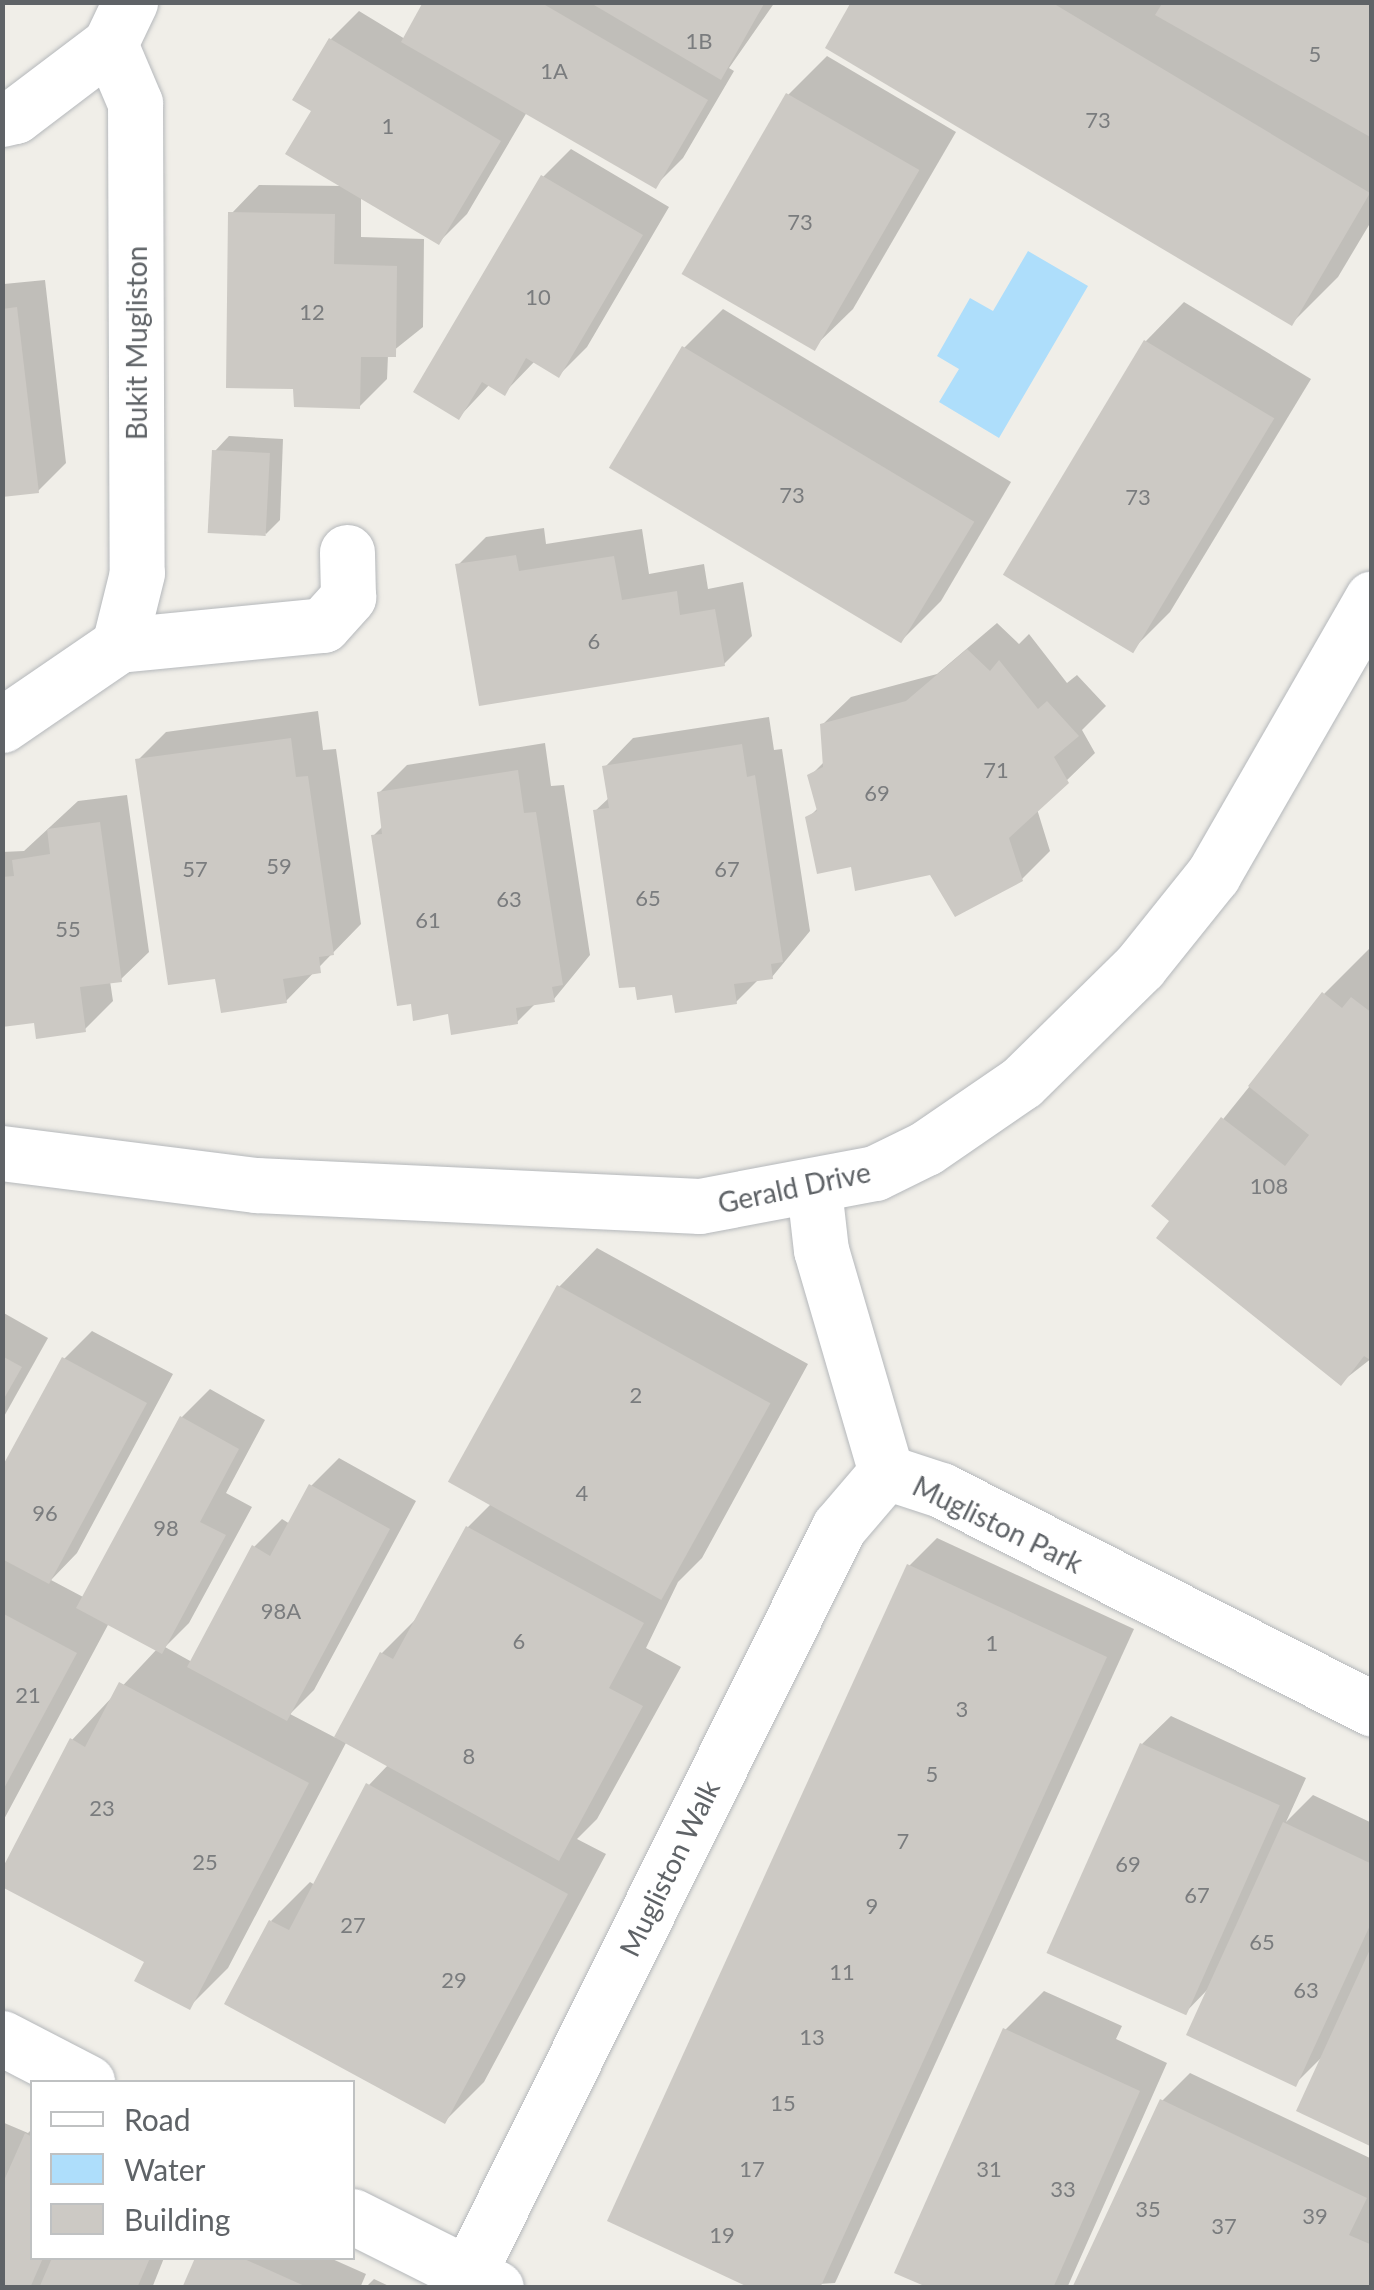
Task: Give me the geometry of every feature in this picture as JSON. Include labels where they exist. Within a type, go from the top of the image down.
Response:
[{"type":"street","points":[[2,119],[15,116],[120,23]]},
{"type":"street","name":"Bukit Mugliston","points":[[119,645],[138,573],[135,104],[120,23]]},
{"type":"street","points":[[2,725],[119,645],[323,625],[348,596],[347,552]]},
{"type":"street","name":"Gerald Drive","points":[[2,1152],[256,1185],[700,1206],[814,1188],[875,1173],[926,1148],[982,1113],[1081,1029],[1213,876],[1372,599]]},
{"type":"street","name":"Mugliston Park","points":[[814,1188],[821,1250],[886,1472],[941,1490],[1372,1710]]},
{"type":"street","name":"Mugliston Walk","points":[[482,2281],[839,1527],[886,1472]]},
{"type":"street","points":[[2,2038],[83,2080]]},
{"type":"street","points":[[355,2218],[482,2281]]},
{"type":"water","points":[[1028,251],[1088,286],[999,438],[939,402],[959,369],[937,356],[970,298],[993,311]]},
{"type":"building","points":[[423,2],[540,2],[708,100],[656,189],[401,42]]},
{"type":"building","points":[[589,2],[765,2],[721,80]]},
{"type":"building","points":[[851,2],[1051,2],[1370,193],[1292,326],[825,48]]},
{"type":"building","points":[[1163,2],[1372,2],[1372,138],[1155,15]]},
{"type":"building","points":[[329,38],[501,141],[439,245],[285,154],[311,111],[292,100]]},
{"type":"building","points":[[786,93],[919,170],[815,351],[682,274]]},
{"type":"building","points":[[541,175],[643,235],[559,378],[526,358],[505,396],[482,382],[459,420],[413,392]]},
{"type":"building","points":[[228,212],[335,214],[334,264],[397,266],[396,357],[361,357],[360,409],[294,407],[293,389],[226,388]]},
{"type":"building","points":[[17,307],[39,493],[2,497],[2,309]]},
{"type":"building","points":[[1144,340],[1274,418],[1133,653],[1003,575]]},
{"type":"building","points":[[682,346],[974,522],[901,643],[609,468]]},
{"type":"building","points":[[212,450],[270,453],[266,536],[208,533]]},
{"type":"building","points":[[516,555],[519,571],[614,556],[622,600],[677,591],[680,615],[715,609],[725,666],[479,706],[455,564]]},
{"type":"building","points":[[967,649],[990,671],[999,660],[1038,709],[1047,701],[1079,736],[1054,757],[1069,783],[1009,838],[1023,881],[955,917],[930,875],[855,891],[851,867],[817,874],[805,817],[817,811],[807,775],[823,767],[820,724],[906,701]]},
{"type":"building","points":[[291,738],[296,777],[308,776],[334,955],[319,957],[321,973],[283,979],[287,1003],[221,1013],[215,979],[168,985],[135,759]]},
{"type":"building","points":[[742,744],[747,777],[755,775],[783,962],[771,964],[773,979],[734,984],[737,1004],[675,1013],[672,995],[637,1000],[635,987],[619,988],[593,810],[609,808],[602,766]]},
{"type":"building","points":[[518,770],[524,813],[536,812],[563,985],[552,987],[555,1002],[516,1008],[518,1024],[451,1035],[448,1014],[413,1021],[411,1004],[397,1006],[371,835],[382,834],[377,792]]},
{"type":"building","points":[[100,822],[122,982],[80,987],[86,1032],[36,1039],[34,1023],[2,1027],[2,877],[14,876],[12,860],[50,854],[47,829]]},
{"type":"building","points":[[1322,992],[1342,1008],[1351,997],[1372,1013],[1372,1361],[1364,1356],[1341,1386],[1156,1238],[1169,1221],[1151,1206],[1221,1117],[1285,1166],[1309,1135],[1248,1086]]},
{"type":"building","points":[[557,1285],[770,1403],[661,1600],[448,1482]]},
{"type":"building","points":[[2,1356],[22,1367],[2,1402]]},
{"type":"building","points":[[62,1357],[147,1403],[49,1584],[2,1559],[2,1467]]},
{"type":"building","points":[[180,1416],[239,1449],[200,1522],[226,1535],[162,1654],[76,1608]]},
{"type":"building","points":[[309,1484],[390,1529],[287,1721],[187,1667],[252,1545],[270,1556]]},
{"type":"building","points":[[466,1526],[644,1623],[609,1688],[643,1706],[559,1861],[334,1737],[380,1652],[393,1659]]},
{"type":"building","points":[[907,1564],[1107,1657],[820,2288],[750,2288],[607,2221]]},
{"type":"building","points":[[2,1613],[77,1653],[2,1792]]},
{"type":"building","points":[[119,1682],[309,1783],[190,2010],[134,1981],[144,1962],[2,1887],[2,1869],[70,1738],[85,1747]]},
{"type":"building","points":[[1140,1743],[1280,1805],[1186,2015],[1046,1953]]},
{"type":"building","points":[[366,1783],[568,1894],[445,2124],[224,2004],[269,1920],[289,1930]]},
{"type":"building","points":[[1283,1822],[1372,1864],[1372,1921],[1296,2087],[1186,2035]]},
{"type":"building","points":[[1372,1945],[1372,2142],[1370,2146],[1296,2111]]},
{"type":"building","points":[[1003,2028],[1140,2091],[1053,2288],[929,2288],[894,2273]]},
{"type":"building","points":[[1160,2099],[1367,2198],[1349,2235],[1372,2245],[1372,2288],[1072,2288]]},
{"type":"building","points":[[25,2133],[30,2136],[30,2260],[42,2260],[30,2288],[2,2288],[2,2185]]},
{"type":"building","points":[[51,2260],[149,2260],[137,2288],[39,2288]]},
{"type":"building","points":[[194,2260],[246,2260],[309,2288],[182,2288]]}]
